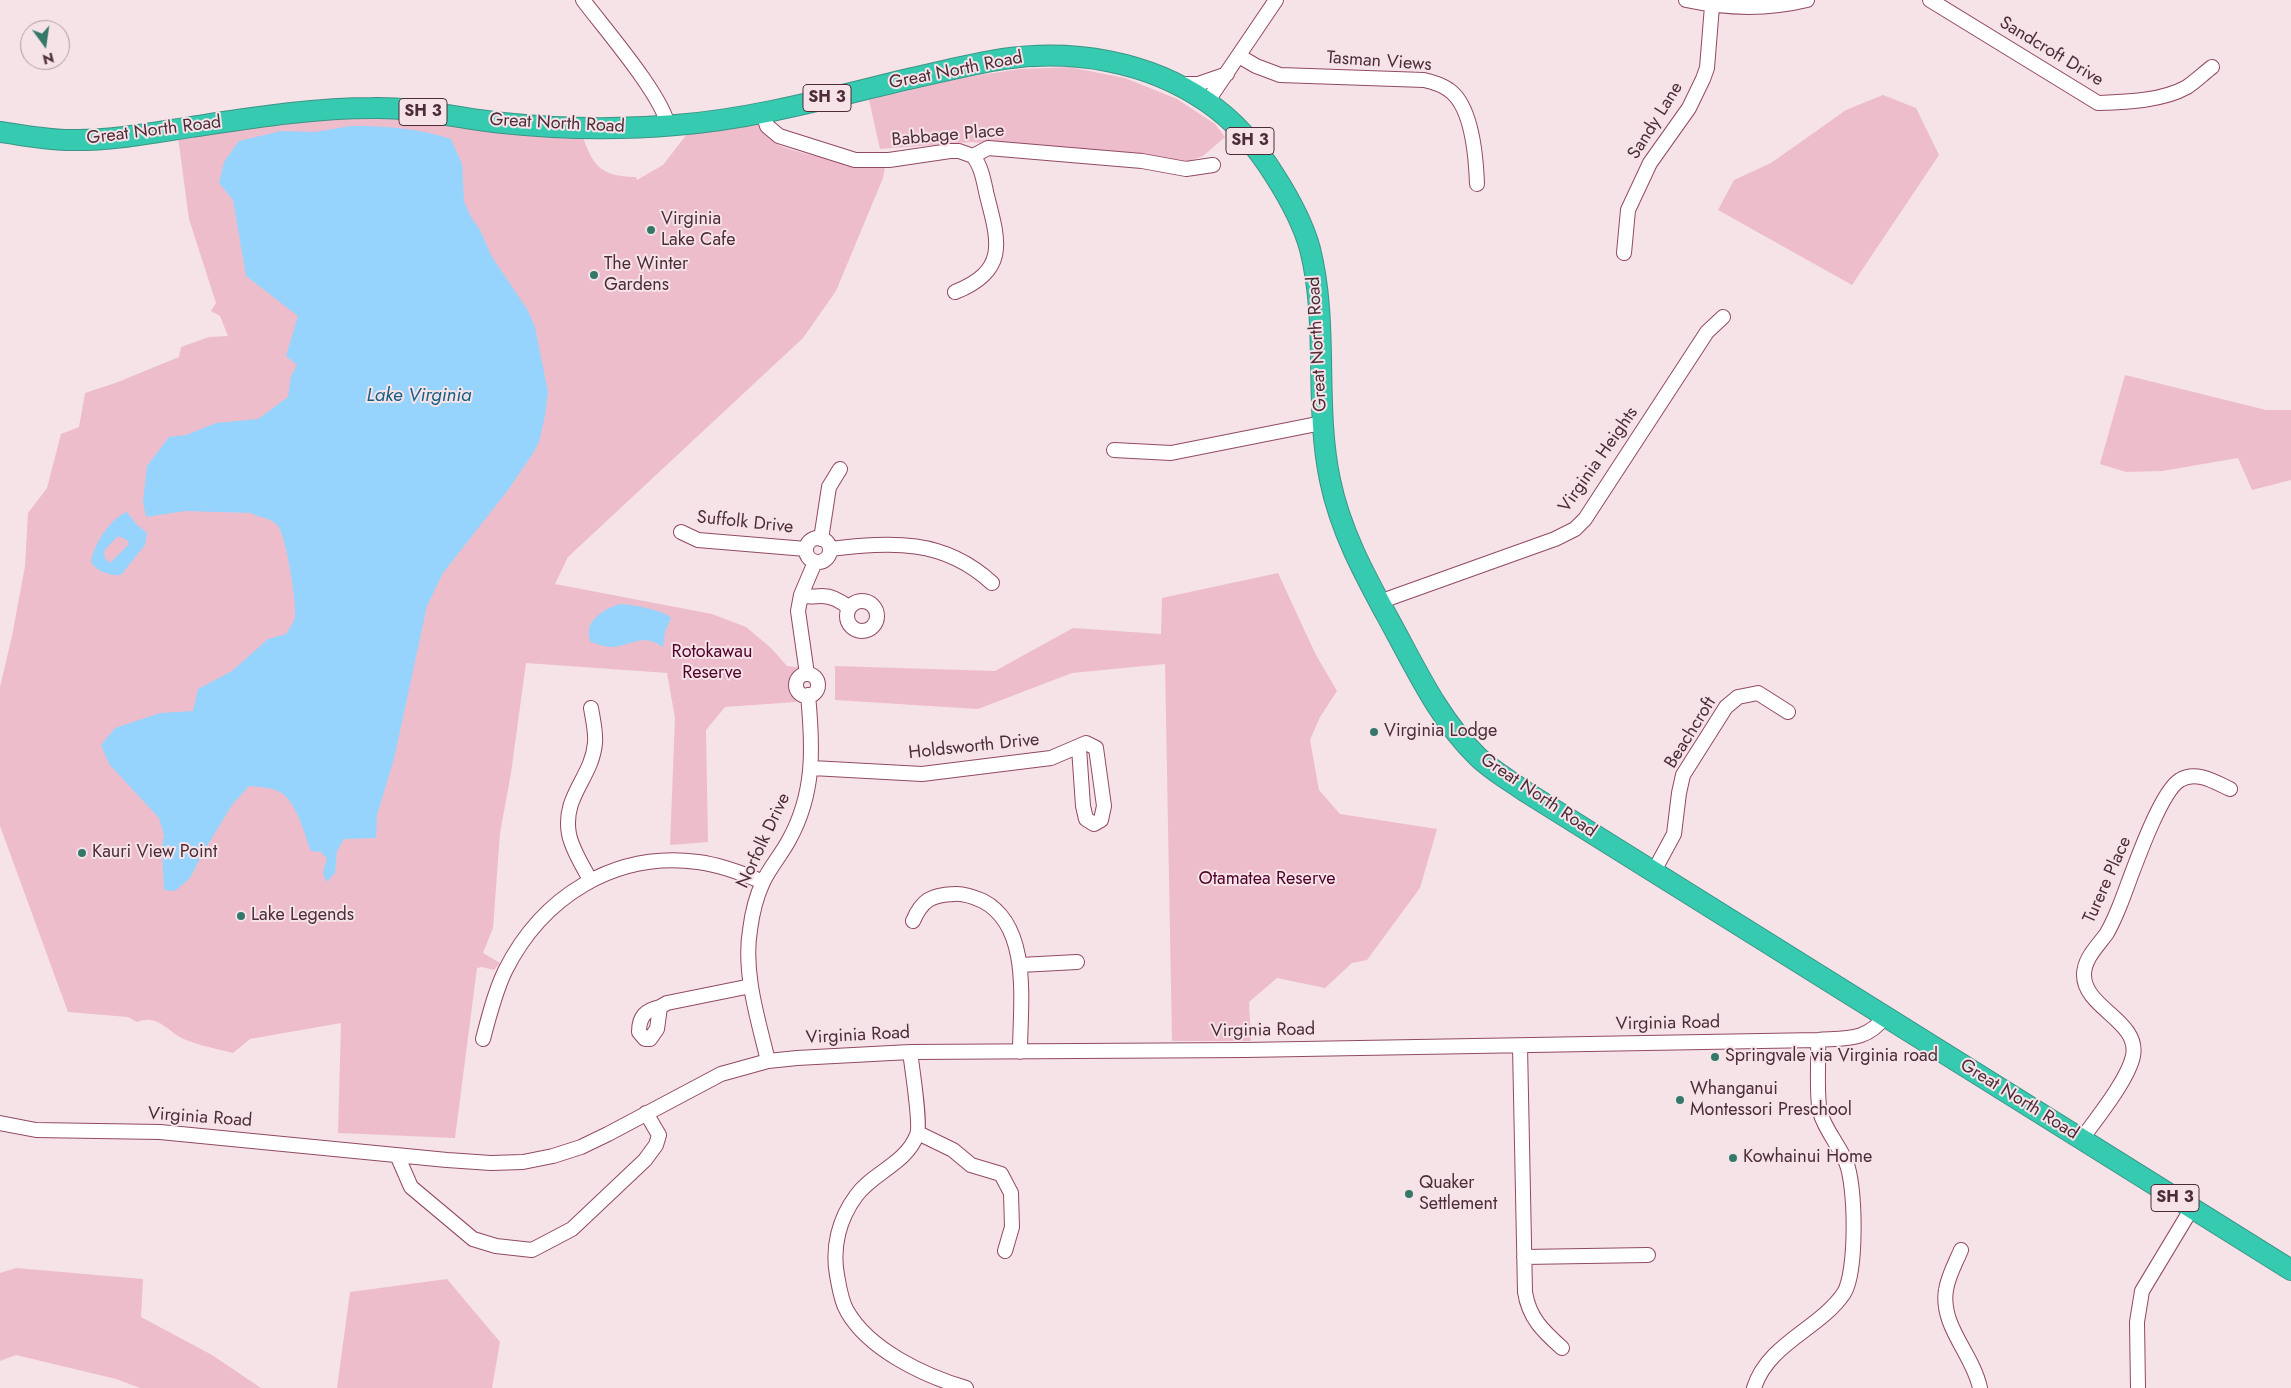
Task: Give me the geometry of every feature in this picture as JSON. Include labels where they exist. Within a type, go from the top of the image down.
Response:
[{"type":"highway","name":"Great North Road","points":[[0,132],[52,139],[84,140],[146,134],[268,116],[377,107],[530,126],[612,128],[668,126],[708,123],[984,62],[1040,55],[1101,60],[1132,66],[1177,84],[1207,102],[1248,138],[1267,162],[1284,189],[1304,231],[1316,277],[1319,306],[1322,423],[1330,481],[1336,507],[1356,557],[1379,602],[1440,710],[1457,734],[1478,757],[1526,792],[2291,1270]]},
{"type":"street","points":[[583,0],[657,99],[667,118],[668,126]]},
{"type":"street","points":[[1207,102],[1240,56],[1276,0]]},
{"type":"street","points":[[1686,0],[1712,6],[1763,8],[1807,0]]},
{"type":"street","name":"Sandcroft Drive","points":[[1930,0],[2098,103],[2158,97],[2187,87],[2212,67]]},
{"type":"street","name":"Sandy Lane","points":[[1624,253],[1628,210],[1650,162],[1686,113],[1703,79],[1706,68],[1712,6]]},
{"type":"street","name":"Tasman Views","points":[[1240,56],[1256,66],[1280,75],[1424,80],[1439,84],[1458,99],[1464,111],[1476,156],[1477,184]]},
{"type":"street","points":[[1177,84],[1198,84],[1228,73]]},
{"type":"street","name":"Babbage Place","points":[[763,112],[768,126],[779,136],[855,160],[888,160],[950,151],[959,151],[973,156],[988,148],[1006,148],[1142,161],[1186,169],[1213,165]]},
{"type":"street","points":[[955,292],[967,287],[989,269],[998,246],[997,234],[980,167],[973,156]]},
{"type":"street","name":"Virginia Heights","points":[[1379,602],[1555,539],[1575,529],[1585,520],[1707,332],[1723,317]]},
{"type":"street","points":[[1114,450],[1171,453],[1322,423]]},
{"type":"street","points":[[840,469],[829,488],[826,544],[828,558],[822,562],[815,562],[809,559],[806,549],[811,540],[826,544],[920,546],[969,564],[992,583]]},
{"type":"street","name":"Suffolk Drive","points":[[681,532],[698,540],[806,549]]},
{"type":"street","name":"Norfolk Drive","points":[[768,1061],[751,986],[748,956],[750,931],[763,882],[789,840],[801,814],[812,768],[808,696],[815,692],[818,682],[814,676],[807,674],[797,620],[802,595],[815,562]]},
{"type":"street","points":[[802,595],[808,598],[822,596],[836,598],[849,608]]},
{"type":"street","name":"Beachcroft","points":[[1654,871],[1674,834],[1683,775],[1726,707],[1738,697],[1758,693],[1788,712]]},
{"type":"street","points":[[590,880],[569,836],[568,822],[569,807],[574,792],[591,759],[595,743],[591,708]]},
{"type":"street","points":[[1086,744],[1096,748],[1104,806],[1101,820],[1094,824],[1086,819],[1083,806],[1079,754],[1086,744]]},
{"type":"street","name":"Holdsworth Drive","points":[[812,768],[922,774],[1079,754]]},
{"type":"street","name":"Turere Place","points":[[2081,1140],[2122,1080],[2133,1054],[2132,1042],[2126,1031],[2088,990],[2084,976],[2086,961],[2106,934],[2116,916],[2158,812],[2173,786],[2185,778],[2196,776],[2209,779],[2230,789]]},
{"type":"street","points":[[483,1039],[491,1007],[505,972],[518,950],[552,908],[573,890],[590,880],[610,870],[676,860],[714,865],[734,870],[763,882]]},
{"type":"street","points":[[913,921],[919,907],[930,898],[945,894],[960,894],[976,898],[990,905],[1003,916],[1011,929],[1017,946],[1020,966],[1020,1052]]},
{"type":"street","points":[[1020,966],[1077,962]]},
{"type":"street","points":[[660,1007],[667,1003],[751,986]]},
{"type":"street","name":"Virginia Road","points":[[0,1123],[36,1130],[160,1132],[491,1163],[523,1162],[553,1156],[581,1147],[721,1074],[768,1061],[833,1055],[910,1052],[1520,1046],[1818,1040],[1854,1037],[1869,1033],[1885,1016]]},
{"type":"street","points":[[1754,1388],[1761,1371],[1772,1357],[1832,1306],[1844,1292],[1850,1276],[1853,1258],[1851,1180],[1844,1156],[1827,1129],[1820,1111],[1818,1040]]},
{"type":"street","points":[[1520,1046],[1525,1292],[1531,1315],[1539,1327],[1562,1348]]},
{"type":"street","points":[[910,1052],[918,1133],[908,1151],[891,1168],[868,1182],[855,1197],[838,1229],[834,1260],[847,1311],[868,1338],[904,1363],[966,1388]]},
{"type":"street","points":[[397,1154],[411,1187],[473,1239],[496,1246],[532,1250],[572,1229],[645,1160],[656,1145],[659,1135],[646,1113]]},
{"type":"street","points":[[918,1133],[953,1150],[971,1166],[1001,1174],[1011,1193],[1012,1227],[1005,1251]]},
{"type":"street","points":[[2138,1388],[2137,1322],[2142,1292],[2192,1208]]},
{"type":"street","points":[[1961,1250],[1946,1288],[1945,1301],[1948,1320],[1973,1365],[1980,1388]]},
{"type":"street","points":[[1524,1257],[1648,1254]]},
{"type":"green space","points":[[1069,67],[1125,78],[1177,99],[1215,124],[1225,137],[1203,156],[1185,162],[972,142],[880,149],[869,100],[966,77],[1021,69]]},
{"type":"green space","points":[[1883,95],[1916,108],[1939,155],[1852,285],[1718,210],[1734,180],[1771,163],[1846,110]]},
{"type":"green space","name":"Rotokawau Reserve","points":[[352,114],[581,133],[590,154],[599,167],[613,174],[636,177],[637,180],[663,165],[687,134],[767,124],[778,145],[793,150],[831,159],[886,162],[883,178],[836,291],[803,338],[568,557],[555,584],[712,614],[746,627],[771,648],[787,666],[804,668],[796,702],[725,707],[706,730],[708,842],[670,845],[675,718],[667,673],[526,663],[511,773],[500,833],[493,928],[483,953],[500,963],[494,970],[482,967],[477,968],[455,1138],[338,1133],[341,1023],[250,1039],[233,1053],[186,1040],[163,1025],[151,1020],[137,1022],[128,1017],[68,1012],[0,826],[0,687],[25,566],[28,513],[47,488],[61,434],[79,427],[85,393],[118,382],[179,357],[181,347],[209,337],[228,336],[220,316],[211,311],[216,303],[189,219],[178,137]]},
{"type":"green space","points":[[2125,375],[2266,410],[2291,410],[2291,480],[2252,490],[2238,458],[2162,471],[2126,472],[2100,464]]},
{"type":"green space","name":"Otamatea Reserve","points":[[1278,573],[1315,653],[1337,691],[1320,717],[1310,740],[1319,790],[1340,814],[1437,829],[1420,888],[1367,960],[1352,963],[1325,988],[1277,978],[1249,1002],[1251,1041],[1172,1041],[1165,664],[1072,673],[978,709],[835,700],[835,666],[995,671],[1073,628],[1161,634],[1162,598]]},
{"type":"green space","points":[[16,1268],[143,1279],[141,1317],[212,1355],[261,1388],[140,1388],[116,1379],[16,1355],[0,1361],[0,1273]]},
{"type":"green space","points":[[447,1279],[500,1342],[492,1388],[337,1388],[350,1292]]},
{"type":"water","name":"Lake Virginia","points":[[351,126],[401,128],[451,139],[462,164],[464,201],[471,217],[480,230],[492,257],[527,309],[535,327],[548,392],[539,442],[508,490],[443,573],[427,606],[394,759],[377,815],[376,838],[344,839],[337,851],[335,873],[326,882],[323,872],[327,859],[321,852],[311,851],[300,821],[288,799],[275,790],[249,786],[232,805],[190,878],[175,891],[164,890],[162,848],[164,835],[159,818],[109,764],[101,745],[115,728],[160,713],[193,711],[198,689],[232,671],[268,639],[286,634],[295,617],[295,610],[293,585],[287,556],[281,532],[275,523],[251,513],[185,511],[146,517],[143,502],[147,466],[169,437],[186,435],[216,423],[258,419],[288,397],[291,376],[297,365],[286,356],[298,316],[246,276],[233,200],[219,183],[224,162],[239,141],[281,131],[315,132]]},
{"type":"water","points":[[127,512],[136,524],[147,533],[145,545],[121,575],[113,575],[100,571],[91,562],[95,548],[103,533],[121,515]],"holes":[[[118,536],[127,540],[129,544],[110,563],[105,558],[104,551]]]},
{"type":"water","points":[[622,604],[655,610],[671,618],[665,632],[663,647],[642,640],[610,647],[590,642],[590,625],[597,616],[607,609]]},
{"type":"place","name":"Virginia Lake Cafe","points":[[651,230]]},
{"type":"place","name":"The Winter Gardens","points":[[594,275]]},
{"type":"place","name":"Virginia Lodge","points":[[1374,732]]},
{"type":"place","name":"Kauri View Point","points":[[82,853]]},
{"type":"place","name":"Lake Legends","points":[[241,916]]},
{"type":"place","name":"Springvale via Virginia road","points":[[1715,1057]]},
{"type":"place","name":"Whanganui Montessori Preschool","points":[[1680,1100]]},
{"type":"place","name":"Kowhainui Home","points":[[1733,1158]]},
{"type":"place","name":"Quaker Settlement","points":[[1409,1194]]}]
